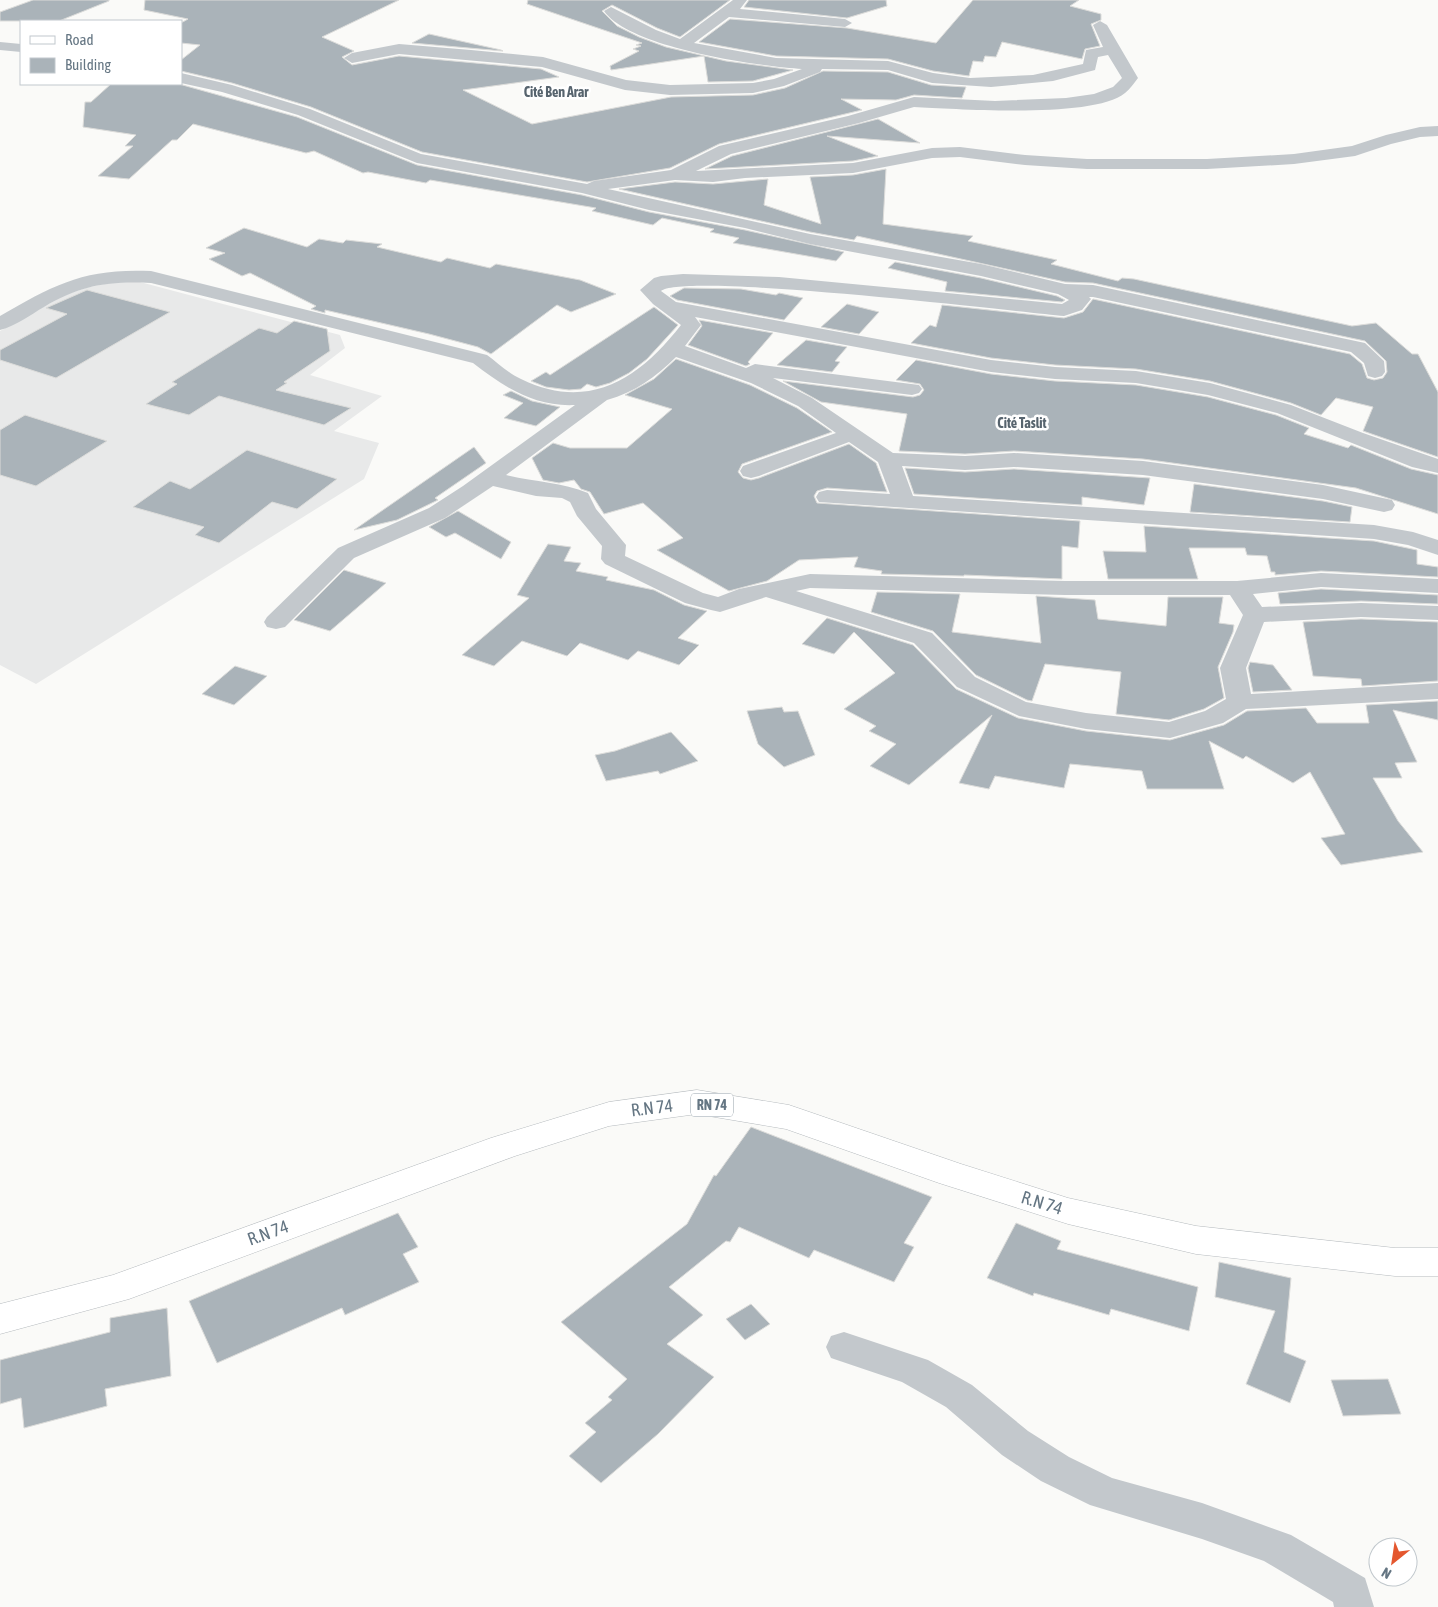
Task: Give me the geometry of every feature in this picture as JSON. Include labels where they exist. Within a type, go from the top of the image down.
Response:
[{"type":"main road","name":"R.N 74","points":[[0,1319],[116,1289],[503,1147],[609,1114],[697,1102],[789,1116],[952,1174],[1068,1211],[1196,1240],[1395,1262],[1438,1262]]},
{"type":"street","points":[[683,44],[742,0]]},
{"type":"street","points":[[611,11],[625,23],[683,44],[769,61],[898,67],[932,78],[1001,81],[1044,78],[1073,73],[1090,67],[1091,53],[1113,50]]},
{"type":"street","points":[[726,12],[845,23]]},
{"type":"street","points":[[713,21],[810,31]]},
{"type":"street","points":[[675,175],[724,150],[872,115],[899,105],[914,102],[1032,106],[1087,101],[1114,95],[1128,85],[1130,78],[1100,25]]},
{"type":"street","points":[[0,46],[20,48]]},
{"type":"street","points":[[352,58],[384,51],[413,49],[543,62],[625,85],[670,90],[711,91],[753,88],[778,83],[826,64]]},
{"type":"street","points":[[182,78],[226,88],[304,112],[417,158],[583,188],[649,205],[745,223],[810,239],[981,270],[1065,290],[1092,291],[1358,348],[1374,361],[1375,372]]},
{"type":"street","points":[[583,188],[675,175],[713,177],[745,173],[853,168],[932,153],[960,152],[1025,160],[1087,164],[1207,164],[1294,159],[1355,151],[1386,140],[1420,132],[1438,131]]},
{"type":"street","points":[[0,324],[56,293],[86,280],[116,276],[151,277],[480,359],[513,384],[547,397],[568,400],[598,398]]},
{"type":"street","points":[[276,622],[346,553],[437,513],[489,478],[598,398],[628,386],[674,349],[692,325],[685,314],[657,299],[650,290],[661,282],[683,280],[779,283],[1064,310],[1075,306],[1081,299],[1065,290]]},
{"type":"street","points":[[670,307],[991,366],[1055,373],[1136,377],[1210,389],[1284,409],[1355,438],[1438,466]]},
{"type":"street","points":[[674,349],[758,379],[805,402],[888,459],[965,463],[1014,460],[1143,468],[1323,492],[1384,505]]},
{"type":"street","points":[[719,365],[912,389]]},
{"type":"street","points":[[751,471],[852,434]]},
{"type":"street","points":[[888,459],[904,501]]},
{"type":"street","points":[[489,478],[536,489],[566,492],[580,498],[586,511],[614,545],[613,559],[694,598],[720,605],[748,594],[810,581],[1065,588],[1237,588],[1321,580],[1438,586]]},
{"type":"street","points":[[827,497],[1374,532],[1413,540],[1438,548]]},
{"type":"street","points":[[1237,588],[1255,615]]},
{"type":"street","points":[[767,590],[923,638],[966,682],[1019,708],[1086,721],[1170,730],[1214,717],[1240,702],[1438,691]]},
{"type":"street","points":[[1255,615],[1361,610],[1438,613]]},
{"type":"street","points":[[1240,702],[1233,668],[1255,615]]},
{"type":"street","points":[[844,1347],[915,1371],[959,1396],[1015,1443],[1055,1470],[1104,1493],[1202,1521],[1277,1548],[1351,1591],[1354,1607]]},
{"type":"shaded area","points":[[115,282],[140,282],[340,335],[345,348],[310,375],[382,396],[334,431],[379,443],[364,479],[36,684],[0,665],[0,331],[65,295],[89,287]]},
{"type":"building","points":[[33,0],[109,0],[62,20],[0,21],[0,12]]},
{"type":"building","points":[[145,0],[399,0],[322,37],[354,51],[342,57],[352,65],[399,56],[541,69],[559,77],[463,90],[532,124],[671,97],[753,95],[785,88],[823,71],[888,72],[931,85],[966,87],[962,98],[914,95],[896,100],[841,99],[862,110],[719,144],[670,168],[587,182],[422,152],[311,107],[232,83],[182,71],[182,59],[200,45],[182,43],[182,22],[188,19],[144,10]]},
{"type":"building","points":[[528,0],[730,0],[680,37],[657,28],[612,5],[602,11],[617,26],[666,47],[726,61],[793,70],[753,81],[708,82],[704,56],[611,70],[610,66],[639,51],[633,49],[641,46],[636,45],[642,43],[527,4]]},
{"type":"building","points":[[749,0],[886,0],[887,6],[847,18],[744,7]]},
{"type":"building","points":[[973,0],[1079,0],[1070,6],[1101,14],[1101,20],[1091,24],[1100,46],[1085,49],[1082,59],[1002,42],[996,57],[985,56],[983,62],[973,61],[969,76],[933,71],[888,59],[776,56],[699,42],[730,19],[847,28],[936,43]]},
{"type":"building","points":[[429,34],[501,50],[503,51],[412,43]]},
{"type":"building","points":[[110,85],[182,85],[297,117],[417,165],[582,195],[649,212],[745,230],[844,252],[836,261],[733,243],[739,238],[710,232],[714,229],[662,218],[653,225],[592,211],[596,208],[430,180],[426,183],[368,172],[363,173],[314,151],[306,153],[193,124],[177,140],[172,140],[129,179],[98,176],[133,146],[125,146],[136,135],[83,127],[85,102],[91,102]]},
{"type":"building","points":[[878,119],[920,143],[827,136],[878,156],[853,161],[705,169],[732,156]]},
{"type":"building","points":[[886,169],[883,224],[973,236],[968,241],[1057,260],[1051,264],[1118,281],[1122,278],[1134,279],[1352,326],[1376,323],[1412,354],[1418,354],[1438,392],[1438,457],[1363,431],[1373,407],[1336,398],[1321,415],[1291,403],[1210,381],[1136,369],[1055,365],[991,358],[911,343],[930,325],[936,327],[942,305],[1064,318],[1083,312],[1093,299],[1350,354],[1362,364],[1367,378],[1374,380],[1383,378],[1387,372],[1386,361],[1365,341],[1093,283],[1065,282],[857,236],[854,240],[810,232],[619,189],[675,182],[713,184],[768,179],[764,205],[821,224],[810,177],[853,175]]},
{"type":"building","points":[[244,228],[307,247],[319,239],[343,243],[346,240],[382,244],[377,247],[441,262],[447,258],[490,268],[496,264],[580,280],[616,294],[571,312],[557,305],[491,354],[478,347],[429,334],[325,310],[325,313],[311,309],[316,306],[250,273],[242,276],[209,259],[225,253],[206,248]]},
{"type":"building","points":[[895,262],[981,278],[1057,296],[1065,300],[1062,302],[945,291],[947,282],[888,268]]},
{"type":"building","points":[[684,288],[741,289],[776,295],[779,293],[803,298],[784,320],[677,300],[670,296]]},
{"type":"building","points":[[87,290],[170,312],[56,378],[0,360],[0,350],[67,314],[46,308]]},
{"type":"building","points":[[847,304],[879,312],[859,334],[821,327]]},
{"type":"building","points":[[654,307],[678,325],[647,359],[629,373],[610,383],[596,387],[587,384],[581,389],[569,390],[546,387],[531,381],[546,372],[550,375]]},
{"type":"building","points":[[699,320],[773,333],[748,362],[750,364],[746,366],[688,345],[702,326]]},
{"type":"building","points":[[294,321],[327,329],[330,351],[284,382],[287,383],[276,390],[351,408],[324,425],[219,396],[189,415],[146,404],[177,384],[172,382],[259,328],[277,333]]},
{"type":"building","points":[[806,340],[847,347],[835,361],[840,362],[832,372],[777,365]]},
{"type":"building","points":[[676,359],[750,385],[797,408],[832,432],[742,464],[738,472],[743,478],[751,480],[759,478],[849,444],[876,463],[887,492],[827,488],[817,491],[814,496],[817,503],[1080,521],[1078,548],[1062,546],[1062,579],[881,574],[882,571],[854,567],[858,557],[799,560],[767,581],[729,591],[657,550],[683,538],[643,503],[604,514],[590,492],[581,489],[574,480],[559,483],[543,480],[532,458],[553,443],[570,448],[627,448],[672,409],[625,395],[654,379]]},
{"type":"building","points":[[916,360],[991,374],[1055,381],[1136,385],[1208,397],[1276,415],[1309,428],[1304,434],[1348,448],[1351,445],[1411,469],[1438,475],[1438,514],[1356,488],[1143,459],[1014,451],[965,454],[899,451],[907,414],[821,402],[783,381],[913,397],[920,395],[924,390],[920,384],[896,380]]},
{"type":"building","points":[[511,391],[532,401],[560,407],[536,426],[504,418],[523,403],[503,395]]},
{"type":"building","points":[[25,415],[107,441],[36,486],[0,475],[0,430]]},
{"type":"building","points":[[474,447],[486,463],[435,498],[438,500],[397,520],[354,530]]},
{"type":"building","points":[[247,450],[337,479],[297,509],[272,502],[219,543],[195,535],[204,527],[133,507],[170,481],[190,489]]},
{"type":"building","points":[[905,468],[965,472],[1014,469],[1150,478],[1144,505],[1082,497],[1082,505],[914,494]]},
{"type":"building","points":[[1194,484],[1323,501],[1352,507],[1350,522],[1190,512]]},
{"type":"building","points":[[458,511],[511,542],[501,559],[455,533],[446,537],[429,527]]},
{"type":"building","points":[[1144,526],[1374,541],[1417,550],[1417,564],[1438,567],[1438,577],[1321,571],[1275,575],[1275,572],[1271,572],[1267,556],[1247,555],[1245,548],[1189,548],[1198,579],[1108,579],[1103,551],[1146,552]]},
{"type":"building","points":[[548,544],[571,547],[564,561],[581,563],[576,571],[608,577],[606,580],[654,590],[684,605],[707,611],[678,638],[699,645],[679,665],[638,651],[628,660],[580,643],[567,656],[522,641],[494,666],[462,655],[529,598],[517,595]]},
{"type":"building","points":[[344,570],[386,583],[330,631],[294,620]]},
{"type":"building","points":[[1321,589],[1438,595],[1438,604],[1361,601],[1280,604],[1278,593]]},
{"type":"building","points":[[877,592],[960,594],[952,632],[1041,643],[1036,596],[1095,600],[1098,619],[1166,626],[1168,597],[1223,597],[1219,623],[1234,625],[1233,632],[1218,667],[1224,698],[1204,709],[1169,720],[1116,714],[1121,672],[1045,664],[1032,701],[1027,700],[976,675],[933,631],[871,612]]},
{"type":"building","points":[[827,618],[913,645],[956,689],[1018,718],[1086,731],[1170,740],[1224,725],[1247,711],[1306,708],[1317,723],[1369,723],[1366,705],[1438,701],[1438,720],[1393,710],[1417,762],[1395,763],[1402,778],[1373,778],[1398,821],[1423,852],[1341,865],[1321,838],[1345,834],[1310,772],[1293,783],[1246,756],[1243,759],[1209,741],[1224,789],[1147,789],[1142,771],[1070,764],[1064,788],[995,776],[989,789],[959,783],[992,715],[909,785],[870,766],[896,744],[869,731],[876,726],[844,709],[895,673],[854,632],[834,654],[802,644]]},
{"type":"building","points":[[1361,619],[1438,622],[1438,681],[1362,686],[1361,679],[1313,676],[1303,622]]},
{"type":"building","points":[[1250,662],[1273,665],[1292,690],[1253,692],[1248,668]]},
{"type":"building","points":[[235,666],[267,676],[234,705],[202,694]]},
{"type":"building","points":[[782,707],[784,712],[798,711],[815,755],[784,767],[758,744],[747,711]]},
{"type":"building","points":[[671,732],[698,761],[660,774],[658,771],[606,781],[595,755],[615,751]]},
{"type":"building","points":[[751,1127],[932,1197],[904,1243],[914,1247],[894,1282],[814,1250],[809,1258],[739,1227],[730,1242],[726,1241],[669,1287],[703,1315],[667,1344],[714,1377],[658,1434],[601,1483],[569,1456],[596,1432],[585,1423],[612,1400],[608,1397],[627,1379],[561,1322],[687,1224],[714,1175],[716,1176]]},
{"type":"building","points":[[398,1213],[418,1247],[403,1254],[419,1282],[345,1315],[342,1308],[217,1363],[189,1301]]},
{"type":"building","points":[[1016,1223],[1061,1241],[1057,1249],[1198,1287],[1189,1331],[1111,1309],[1109,1315],[1034,1293],[1033,1296],[987,1278]]},
{"type":"building","points":[[1219,1262],[1291,1278],[1284,1352],[1306,1361],[1290,1403],[1246,1384],[1275,1311],[1215,1297]]},
{"type":"building","points":[[751,1304],[770,1324],[745,1340],[726,1319]]},
{"type":"building","points":[[167,1308],[171,1376],[105,1389],[107,1406],[24,1428],[21,1398],[0,1404],[0,1360],[110,1332],[110,1318]]},
{"type":"building","points":[[1388,1379],[1401,1414],[1343,1416],[1331,1380]]},
{"type":"district","name":"Cité Ben Arar","points":[[556,92]]},
{"type":"district","name":"Cité Taslit","points":[[1022,423]]}]
